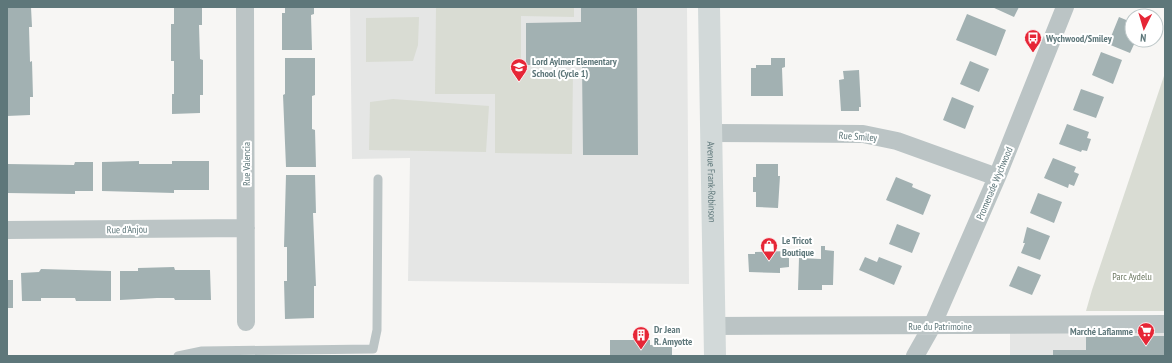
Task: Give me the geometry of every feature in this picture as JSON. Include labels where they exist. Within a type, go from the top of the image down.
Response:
[{"type":"main road","name":"Avenue Frank-Robinson","points":[[709,7],[714,356]]},
{"type":"street","name":"Rue Valencia","points":[[245,7],[246,322]]},
{"type":"street","name":"Promenade Wychwood","points":[[915,356],[932,326],[997,177],[1065,7]]},
{"type":"street","name":"Rue Smiley","points":[[712,133],[863,134],[897,141],[997,177]]},
{"type":"street","name":"Rue d'Anjou","points":[[7,230],[246,228]]},
{"type":"street","name":"Rue du Patrimoine","points":[[714,326],[1165,324]]},
{"type":"lane","points":[[178,356],[202,351],[373,349],[377,330],[378,179]]},
{"type":"shaded area","name":"Lord Aylmer Elementary School (Cycle 1)","points":[[350,7],[687,7],[689,284],[408,281],[410,158],[352,159]]},
{"type":"shaded area","points":[[1010,329],[1165,333],[1165,356],[1010,356]]},
{"type":"green space","points":[[436,7],[574,7],[574,17],[521,16],[521,70],[573,71],[572,154],[495,153],[495,94],[435,94]]},
{"type":"green space","points":[[419,17],[418,45],[413,61],[366,62],[366,18]]},
{"type":"green space","name":"Parc Aydelu","points":[[1165,73],[1165,311],[1086,311],[1092,290]]},
{"type":"green space","points":[[393,99],[489,106],[486,152],[369,150],[370,102]]},
{"type":"building","points":[[7,7],[31,7],[32,27],[29,27],[33,97],[30,97],[30,115],[7,116]]},
{"type":"building","points":[[174,7],[202,7],[202,25],[199,25],[200,59],[203,60],[203,95],[200,95],[200,113],[172,114],[172,94],[174,94],[174,61],[171,61],[171,24],[174,24]]},
{"type":"building","points":[[285,7],[314,7],[314,14],[311,15],[312,50],[282,50],[282,13],[285,13]]},
{"type":"building","points":[[581,7],[637,7],[638,155],[583,155],[582,65],[526,65],[526,23],[581,22]]},
{"type":"building","points":[[992,7],[1019,7],[1014,17]]},
{"type":"building","points":[[967,14],[1006,30],[996,56],[956,40]]},
{"type":"building","points":[[1119,17],[1124,19],[1124,48],[1132,48],[1130,53],[1108,44]]},
{"type":"building","points":[[1101,52],[1122,60],[1113,84],[1092,75]]},
{"type":"building","points":[[285,58],[315,58],[315,95],[312,96],[312,129],[315,130],[316,167],[286,167],[283,95],[285,94]]},
{"type":"building","points":[[771,58],[785,58],[785,67],[782,68],[783,96],[751,96],[751,68],[756,68],[756,65],[771,65]]},
{"type":"building","points":[[970,61],[989,69],[979,92],[960,84]]},
{"type":"building","points":[[859,70],[861,107],[859,107],[859,111],[841,111],[839,80],[844,79],[843,71]]},
{"type":"building","points":[[1081,89],[1104,97],[1096,118],[1073,110]]},
{"type":"building","points":[[952,97],[974,106],[965,129],[943,120]]},
{"type":"building","points":[[1067,124],[1089,132],[1087,138],[1091,139],[1087,151],[1082,150],[1081,152],[1059,144]]},
{"type":"building","points":[[1053,158],[1076,167],[1074,172],[1079,174],[1074,186],[1069,184],[1068,188],[1044,178]]},
{"type":"building","points":[[139,161],[139,164],[172,164],[172,161],[209,161],[209,190],[174,190],[174,193],[102,191],[102,162]]},
{"type":"building","points":[[75,162],[93,162],[93,191],[75,191],[75,194],[7,193],[7,164],[74,165]]},
{"type":"building","points":[[756,164],[778,164],[778,176],[780,176],[778,208],[756,207],[756,192],[753,192],[753,177],[756,177]]},
{"type":"building","points":[[286,175],[315,175],[316,213],[313,213],[316,286],[314,286],[314,318],[285,319],[284,281],[287,281],[287,247],[284,247]]},
{"type":"building","points":[[896,177],[913,184],[912,187],[931,195],[923,215],[886,200]]},
{"type":"building","points":[[1038,193],[1062,202],[1054,223],[1030,213]]},
{"type":"building","points":[[897,224],[920,233],[912,253],[889,244]]},
{"type":"building","points":[[1027,227],[1050,236],[1040,260],[1021,253],[1025,243],[1023,243]]},
{"type":"building","points":[[821,246],[825,246],[825,250],[834,251],[833,285],[822,285],[822,290],[798,290],[799,258],[821,259]]},
{"type":"building","name":"Le Tricot Boutique","points":[[789,251],[789,267],[780,268],[780,273],[749,272],[748,254],[755,254],[755,252]]},
{"type":"building","points":[[865,257],[877,262],[879,257],[902,266],[894,285],[859,270]]},
{"type":"building","points":[[1018,266],[1041,275],[1032,295],[1009,286]]},
{"type":"building","points":[[174,267],[175,270],[210,270],[211,300],[175,300],[174,298],[157,298],[120,300],[120,271],[138,271],[138,268]]},
{"type":"building","points":[[41,269],[111,271],[111,301],[76,301],[75,298],[41,298],[41,301],[22,301],[21,273],[39,272]]},
{"type":"building","points":[[7,280],[13,280],[13,308],[7,308]]},
{"type":"building","points":[[1086,336],[1165,336],[1165,356],[1053,356],[1053,350],[1086,350]]},
{"type":"building","name":"Dr Jean R. Amyotte","points":[[610,340],[650,340],[650,345],[672,344],[672,356],[610,356]]},
{"type":"place","name":"Wychwood/Smiley","points":[[1033,53]]},
{"type":"place","name":"Lord Aylmer Elementary School (Cycle 1)","points":[[519,82]]},
{"type":"place","name":"Le Tricot Boutique","points":[[769,261]]},
{"type":"place","name":"Marché Laflamme","points":[[1146,346]]},
{"type":"place","name":"Dr Jean R. Amyotte","points":[[641,350]]}]
